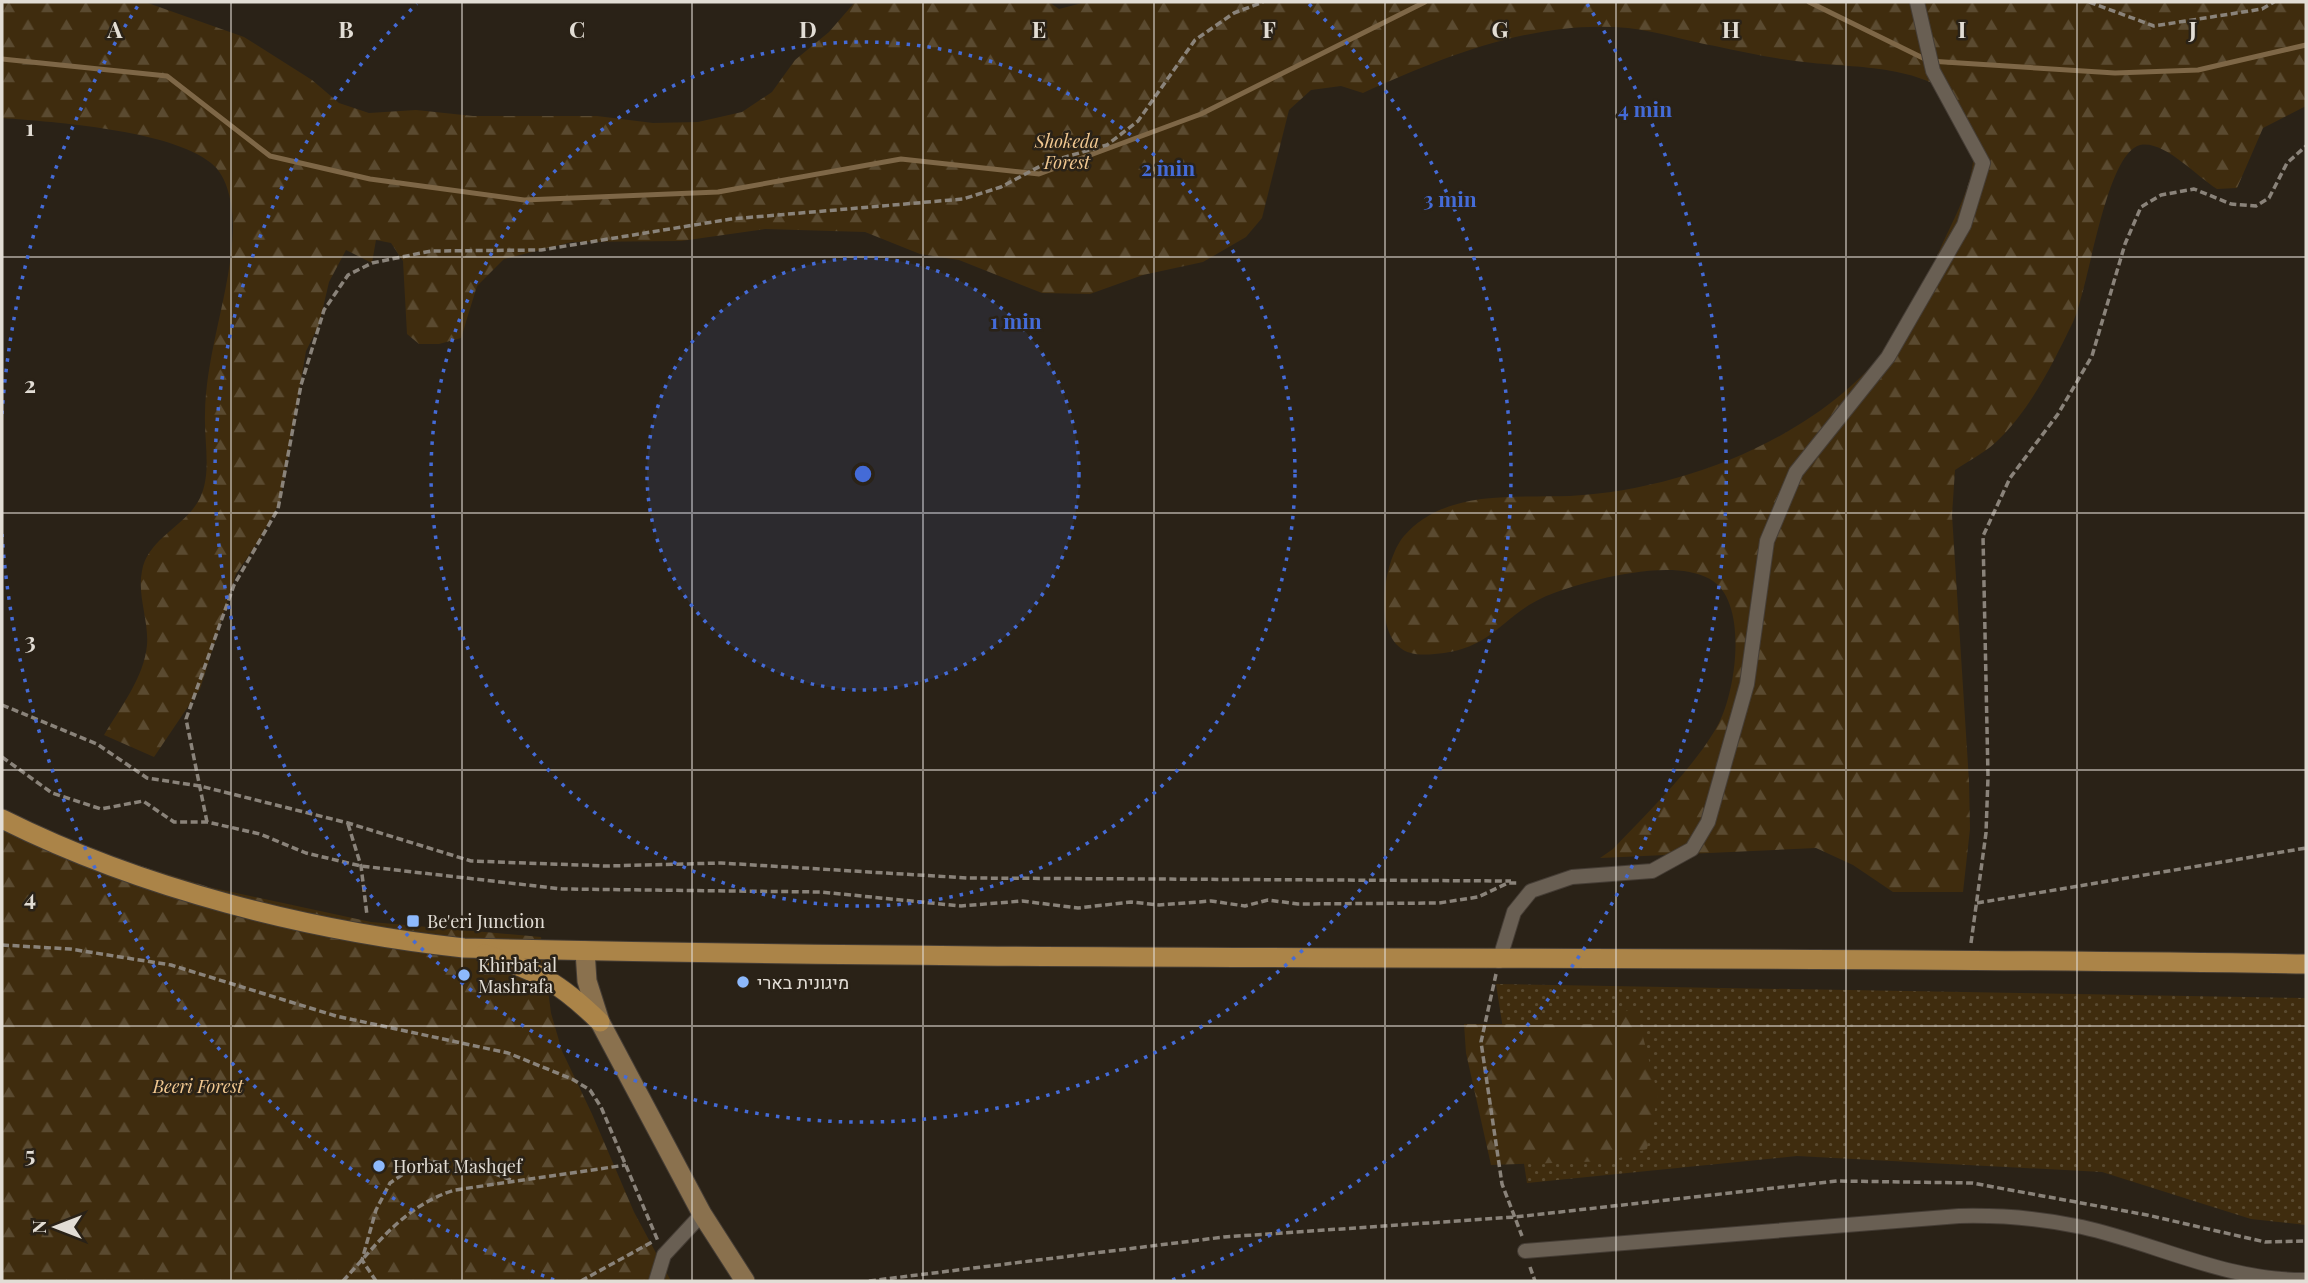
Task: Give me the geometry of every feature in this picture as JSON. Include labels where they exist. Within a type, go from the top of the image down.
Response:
[{"type":"main road","points":[[2,818],[106,862],[223,902],[369,935],[464,948],[1499,961],[1969,959],[2306,964]]},
{"type":"main road","points":[[464,948],[541,974],[567,990],[600,1022]]},
{"type":"main road","points":[[585,951],[587,981],[600,1022],[702,1214],[745,1281]]},
{"type":"street","points":[[1499,961],[1514,912],[1531,891],[1552,881],[1652,871],[1673,862],[1692,849],[1708,822],[1747,684],[1767,541],[1796,472],[1888,357],[1964,225],[1983,163],[1933,71],[1917,2]]},
{"type":"street","points":[[656,1281],[664,1255],[702,1214]]},
{"type":"street","points":[[1525,1251],[1959,1216],[2012,1215],[2084,1228],[2233,1273],[2306,1280]]},
{"type":"path","points":[[207,822],[186,719],[234,585],[278,509],[301,385],[324,310],[348,275],[372,263],[431,251],[541,250],[731,219],[963,199],[1001,187],[1048,162],[1107,145],[1138,121],[1195,40],[1234,13],[1263,2]]},
{"type":"path","points":[[2089,2],[2154,26],[2262,9],[2274,2]]},
{"type":"path","points":[[1969,959],[1986,833],[1988,777],[1983,536],[2010,478],[2058,414],[2092,356],[2125,244],[2141,207],[2161,195],[2194,189],[2231,204],[2256,206],[2269,198],[2287,163],[2306,146]]},
{"type":"path","points":[[2,705],[97,744],[147,778],[200,786],[348,823],[471,861],[606,866],[721,863],[968,878],[1552,881]]},
{"type":"path","points":[[2,757],[52,793],[101,809],[143,801],[174,822],[207,822],[260,834],[306,853],[361,866],[562,889],[821,892],[961,906],[1022,901],[1078,908],[1131,902],[1159,905],[1211,901],[1245,905],[1268,900],[1298,904],[1439,903],[1478,897],[1508,883],[1552,881]]},
{"type":"path","points":[[348,823],[361,866],[369,935]]},
{"type":"path","points":[[1976,904],[2084,883],[2306,848]]},
{"type":"path","points":[[2,945],[70,949],[170,965],[336,1016],[508,1053],[572,1079],[590,1090],[601,1107],[657,1240],[581,1281]]},
{"type":"path","points":[[1499,961],[1481,1042],[1502,1184],[1535,1281]]},
{"type":"path","points":[[376,1281],[362,1260],[376,1210],[390,1183],[424,1160],[482,1169],[516,1181]]},
{"type":"path","points":[[343,1281],[403,1215],[435,1196],[626,1165]]},
{"type":"path","points":[[869,1281],[1224,1237],[1515,1217],[1837,1181],[1972,1183],[2147,1215],[2265,1242],[2306,1241]]},
{"type":"green space","name":"Shokeda Forest","points":[[2,2],[145,2],[244,37],[312,80],[339,103],[369,113],[416,110],[473,116],[597,116],[653,123],[698,122],[742,112],[772,92],[795,60],[829,32],[855,2],[1049,2],[1059,9],[1086,2],[2306,2],[2306,106],[2263,128],[2237,188],[2217,189],[2180,160],[2159,148],[2140,145],[2128,154],[2117,172],[2108,196],[2073,322],[2049,370],[2008,430],[1991,447],[1955,470],[1952,515],[1970,829],[1963,892],[1893,892],[1853,865],[1816,848],[1600,858],[1613,849],[1684,772],[1709,739],[1725,708],[1734,669],[1734,626],[1730,606],[1722,590],[1710,579],[1685,571],[1656,570],[1601,579],[1537,600],[1490,635],[1470,646],[1432,654],[1411,653],[1398,646],[1385,617],[1384,599],[1390,563],[1397,547],[1404,536],[1421,521],[1439,510],[1481,499],[1570,496],[1615,491],[1706,469],[1793,428],[1832,402],[1867,371],[1896,336],[1909,315],[1969,181],[1974,147],[1971,130],[1964,112],[1952,97],[1936,85],[1896,72],[1776,58],[1628,28],[1560,29],[1492,43],[1426,66],[1363,93],[1341,86],[1311,90],[1289,110],[1262,218],[1246,237],[1203,262],[1143,275],[1090,294],[1042,293],[959,260],[920,254],[865,232],[765,229],[681,241],[572,242],[504,259],[477,286],[461,338],[439,344],[419,344],[407,334],[403,261],[391,243],[376,240],[372,263],[346,250],[329,282],[319,325],[306,351],[280,502],[260,539],[236,574],[200,689],[154,757],[104,735],[130,692],[145,657],[147,636],[141,580],[146,559],[161,539],[197,504],[205,484],[206,390],[232,250],[231,201],[222,176],[211,163],[168,143],[111,130],[2,118]]},
{"type":"green space","name":"Beeri Forest","points":[[2,812],[115,858],[209,887],[371,922],[541,937],[551,1013],[562,1051],[634,1212],[671,1281],[2,1281]]},
{"type":"green space","points":[[1496,984],[2306,998],[2306,1225],[2251,1219],[2102,1172],[1797,1156],[1527,1183]]},
{"type":"green space","points":[[1635,1006],[1658,1095],[1647,1149],[1610,1161],[1491,1165],[1466,1053],[1464,1024],[1604,1024]]},
{"type":"waterway","points":[[2,59],[167,76],[270,156],[370,179],[524,200],[718,192],[901,159],[1039,174],[1201,114],[1425,2]]},
{"type":"waterway","points":[[1809,2],[1929,61],[2115,73],[2198,70],[2306,45]]},
{"type":"place","name":"Be'eri Junction","points":[[413,921]]},
{"type":"place","name":"Khirbat al Mashrafa","points":[[464,975]]},
{"type":"place","name":"מיגונית בארי","points":[[743,982]]},
{"type":"place","name":"Horbat Mashqef","points":[[379,1166]]}]
